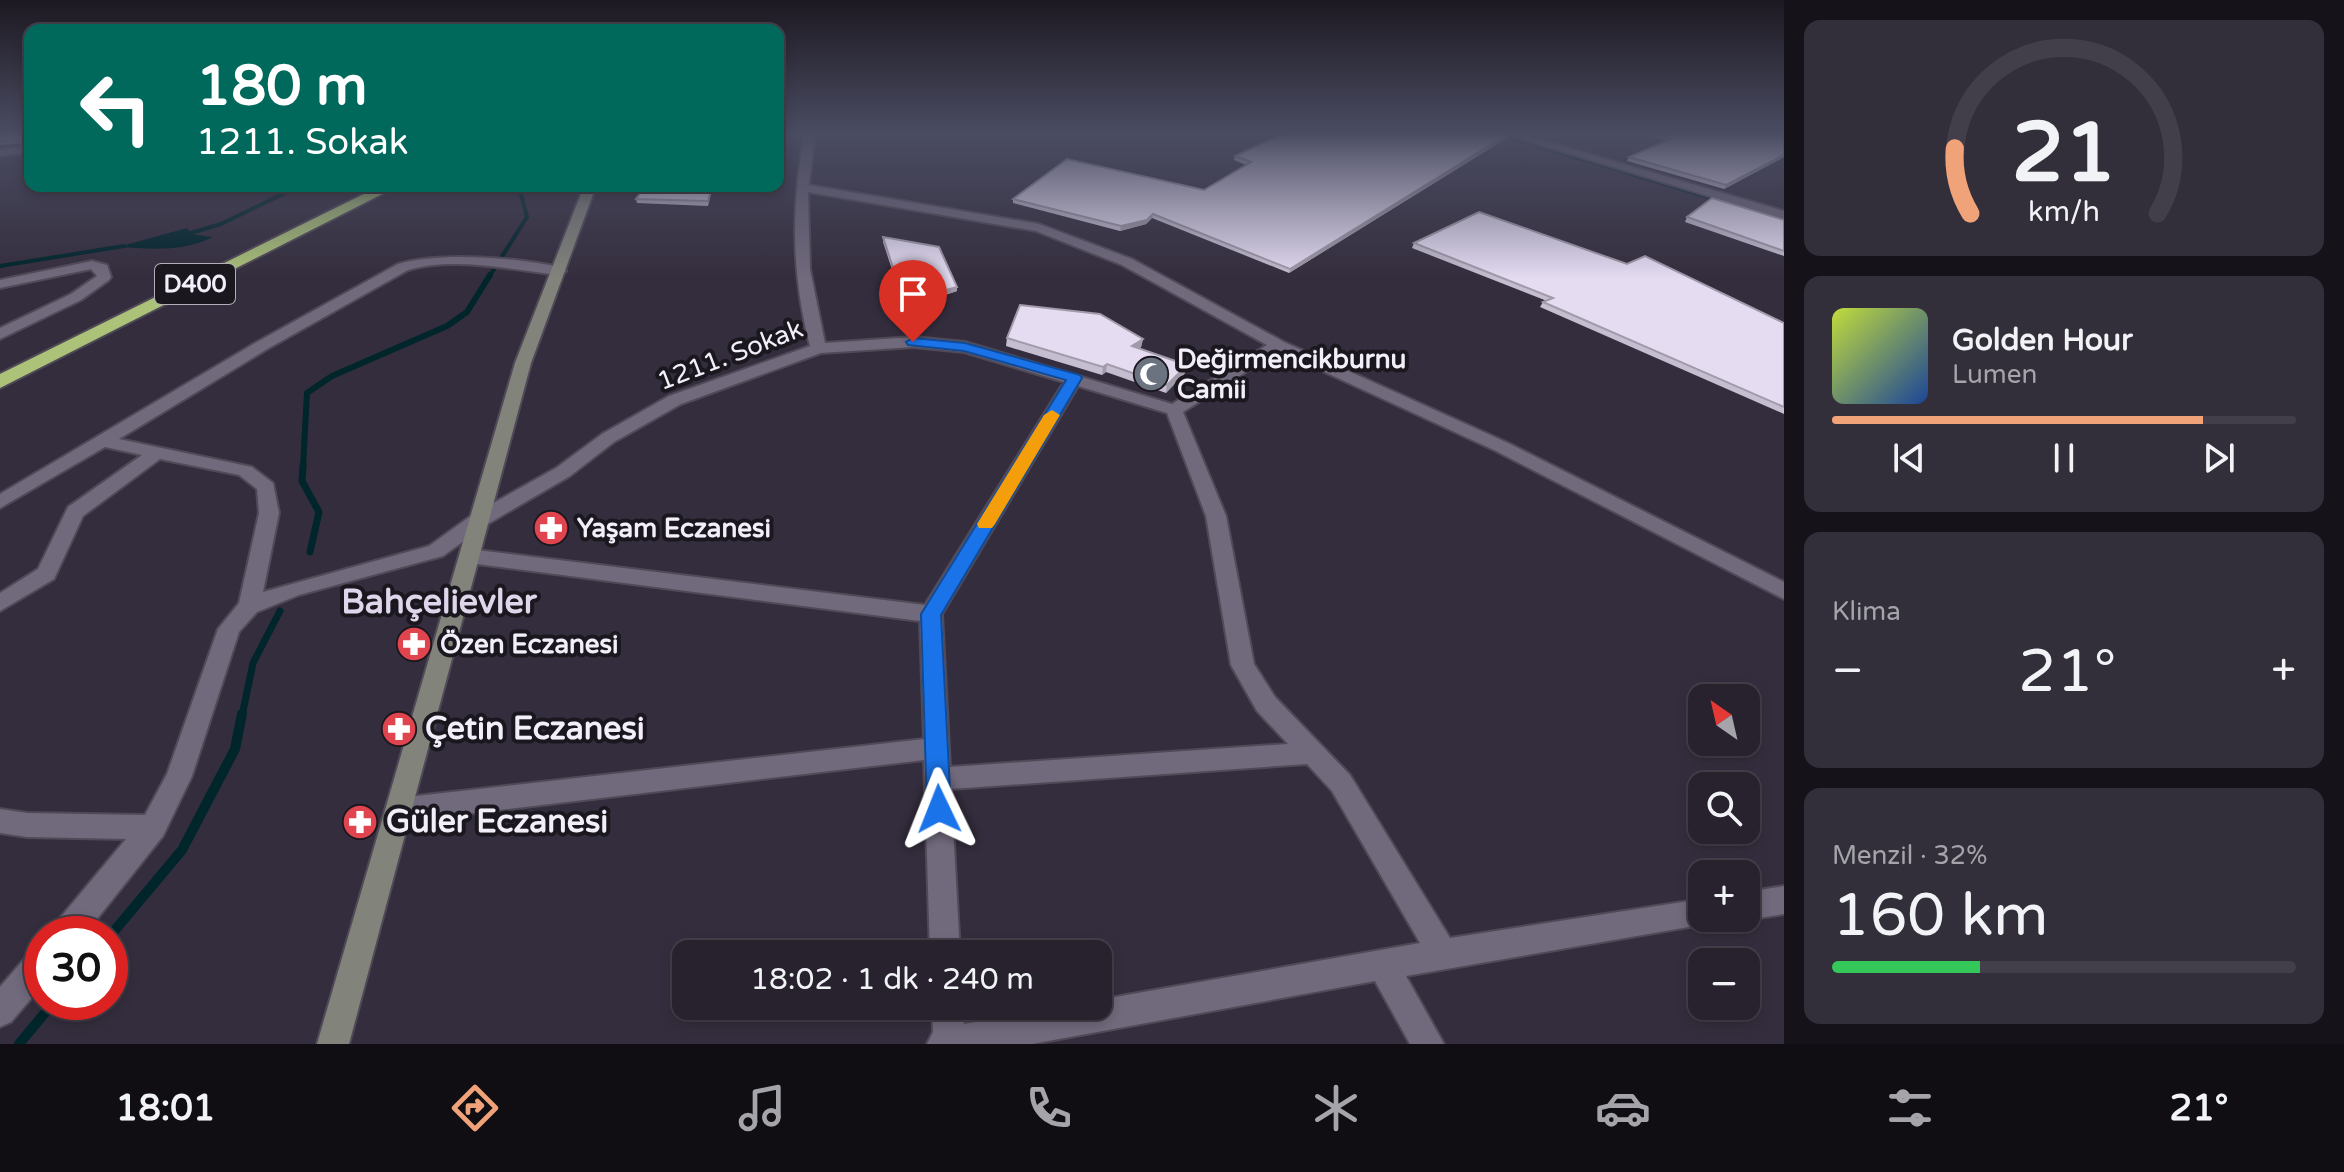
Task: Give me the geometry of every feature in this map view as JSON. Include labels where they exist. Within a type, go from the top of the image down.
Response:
[{"type":"highway","name":"D400","points":[[0,365],[353,192]]},
{"type":"highway","name":"D400","points":[[0,382],[379,192]]},
{"type":"street","points":[[802,182],[806,310],[819,348]]},
{"type":"street","points":[[1672,182],[1784,215]]},
{"type":"street","points":[[801,187],[1039,228],[1127,262],[1278,345],[1502,447],[1784,591]]},
{"type":"street","points":[[333,1044],[523,363],[588,192]]},
{"type":"street","points":[[0,502],[263,345],[403,267],[437,260],[559,271]]},
{"type":"street","points":[[0,273],[92,265],[102,268],[104,277],[76,297],[0,334]]},
{"type":"street","points":[[0,284],[71,268]]},
{"type":"street","name":"1211. Sokak","points":[[249,606],[293,589],[436,551],[479,520],[563,472],[608,438],[675,400],[819,348],[913,342],[965,347],[1174,410]]},
{"type":"street","points":[[1278,345],[1174,410],[1216,516],[1243,665],[1266,704],[1341,783],[1443,954]]},
{"type":"street","points":[[944,940],[931,614],[1075,378]]},
{"type":"street","points":[[81,916],[153,827],[179,776],[229,629],[249,606],[269,513],[266,487],[245,471],[102,441]]},
{"type":"street","points":[[0,603],[46,574],[75,512],[158,452]]},
{"type":"street","points":[[469,556],[931,614]]},
{"type":"street","points":[[398,810],[937,748]]},
{"type":"street","points":[[938,779],[1315,753]]},
{"type":"street","points":[[0,821],[27,825],[153,827]]},
{"type":"street","points":[[1760,904],[1784,900]]},
{"type":"street","points":[[948,1020],[947,1044],[1443,954],[1688,915]]},
{"type":"street","points":[[1383,965],[1428,1044]]},
{"type":"street","points":[[0,1011],[24,983]]},
{"type":"shaded area","points":[[187,228],[192,234],[213,237],[178,247],[118,247]]},
{"type":"building","points":[[1036,182],[1167,182],[1204,190],[1218,182],[1431,182],[1290,269],[1153,214],[1147,220],[1121,226],[1013,199]]},
{"type":"building","points":[[641,192],[710,192],[708,201],[636,199]]},
{"type":"building","points":[[1712,198],[1784,220],[1784,251],[1687,217]]},
{"type":"building","points":[[1479,212],[1627,264],[1645,256],[1784,323],[1784,407],[1543,302],[1553,298],[1414,243]]},
{"type":"building","points":[[883,237],[939,247],[957,287],[946,290],[899,286]]},
{"type":"building","points":[[1020,305],[1100,314],[1143,339],[1132,346],[1187,365],[1167,385],[1107,364],[1103,367],[1007,338]]},
{"type":"waterway","points":[[1657,182],[1718,200]]},
{"type":"waterway","points":[[184,235],[221,224],[287,192]]},
{"type":"waterway","points":[[489,277],[527,217],[521,192]]},
{"type":"waterway","points":[[0,266],[124,246]]},
{"type":"waterway","points":[[303,467],[307,393],[332,376],[447,326],[467,312],[490,275]]},
{"type":"waterway","points":[[303,465],[302,481],[319,512],[310,552]]},
{"type":"waterway","points":[[242,716],[253,663],[280,611]]},
{"type":"waterway","points":[[127,916],[182,850],[235,749],[242,714]]},
{"type":"waterway","points":[[19,1044],[39,1020]]},
{"type":"slow traffic","points":[[986,524],[1052,415]]},
{"type":"place","name":"Değirmencikburnu Camii","points":[[1151,374]]},
{"type":"place","name":"Yaşam Eczanesi","points":[[551,528]]},
{"type":"place","name":"Özen Eczanesi","points":[[414,644]]},
{"type":"place","name":"Çetin Eczanesi","points":[[399,729]]},
{"type":"place","name":"Güler Eczanesi","points":[[360,822]]},
{"type":"district","name":"Bahçelievler","points":[[439,602]]},
{"type":"route","points":[[913,342],[965,347],[1075,378],[931,614],[939,809]]}]
